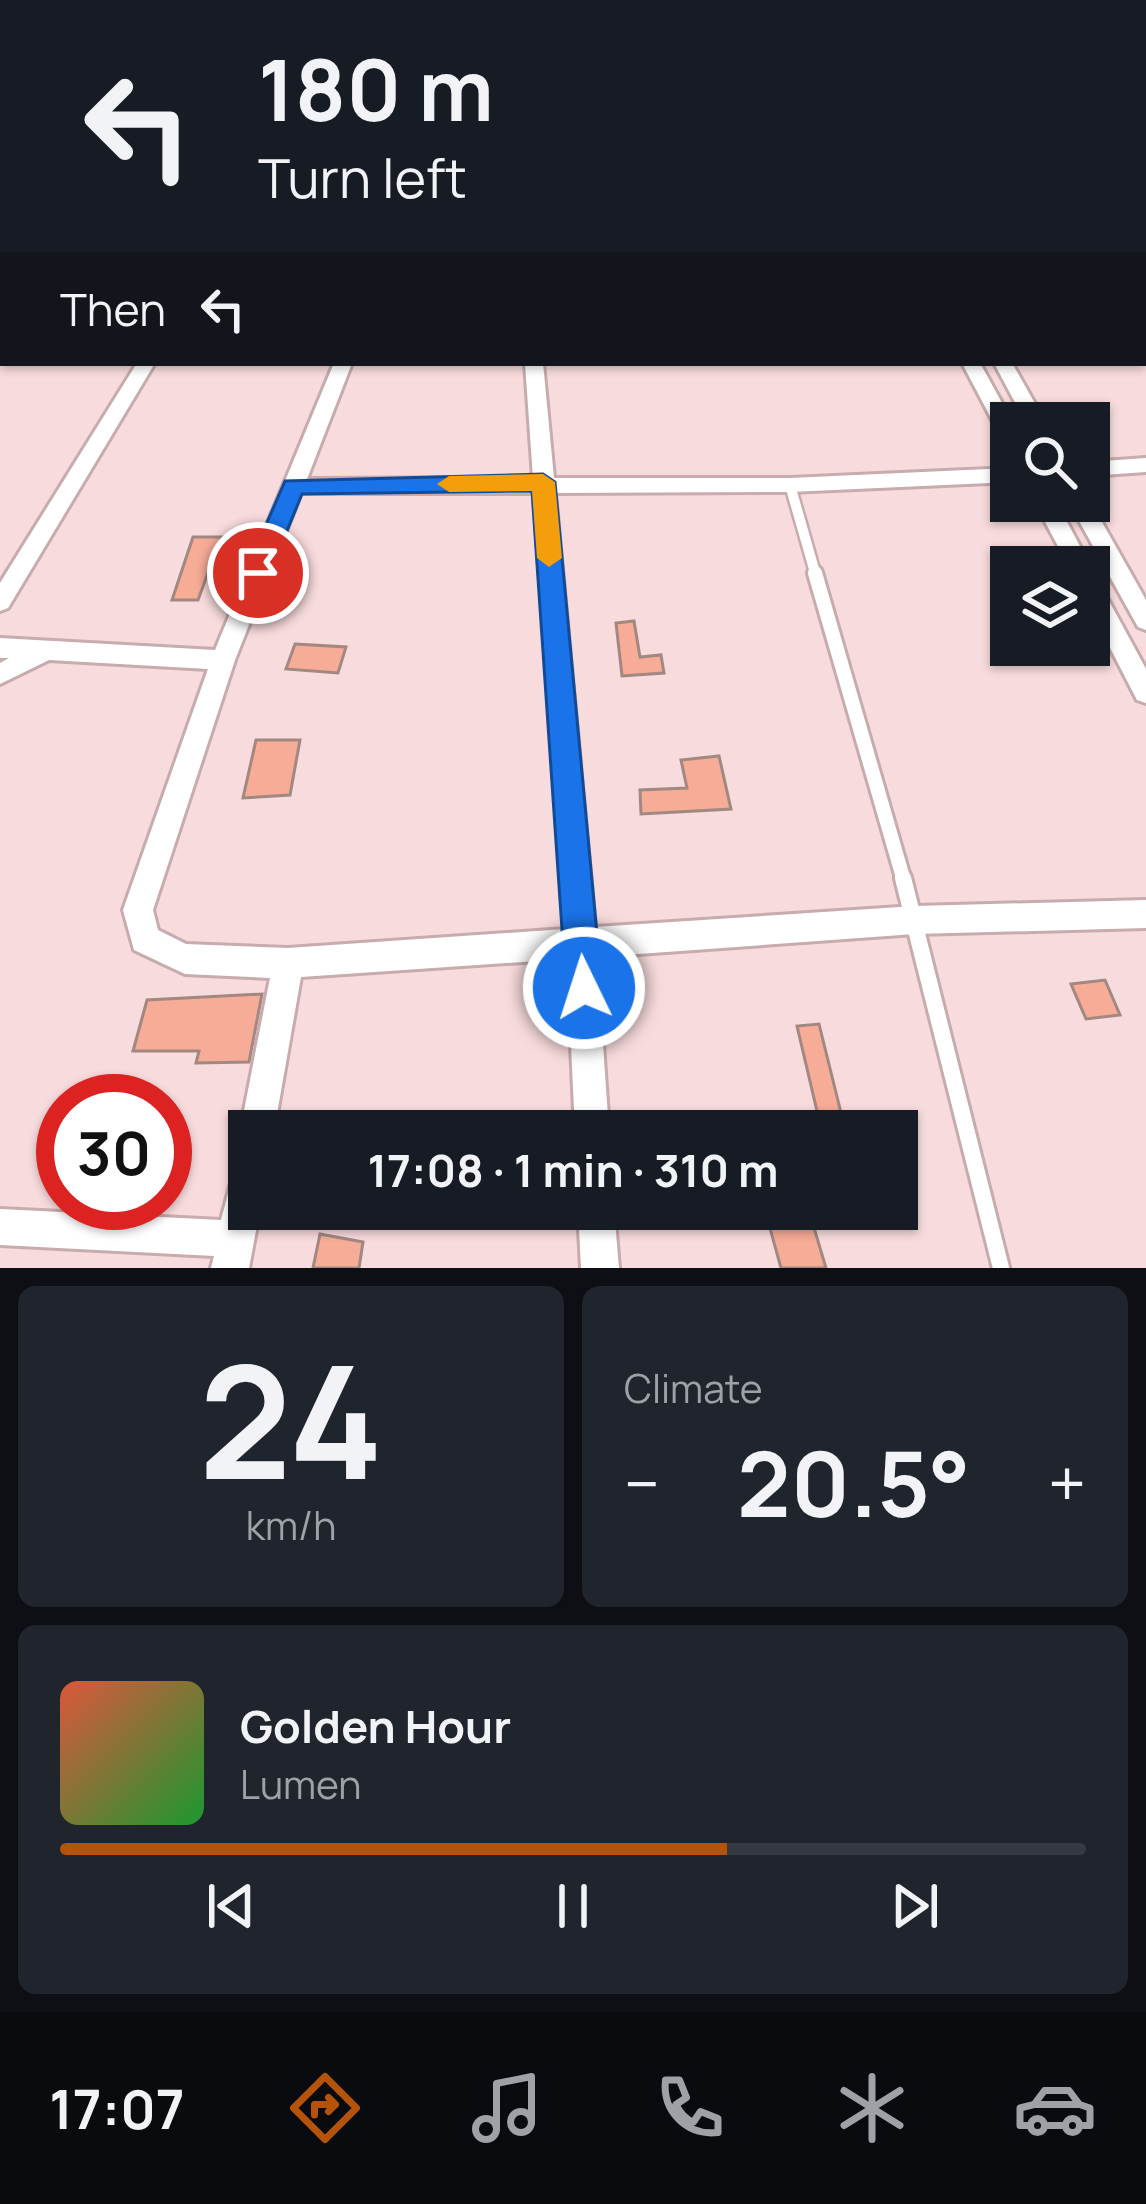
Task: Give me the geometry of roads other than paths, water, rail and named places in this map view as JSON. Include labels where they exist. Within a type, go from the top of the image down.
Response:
[{"type":"street","points":[[0,602],[144,366]]},
{"type":"street","points":[[342,366],[223,660],[138,910],[145,940],[185,958],[288,963],[915,920],[1146,914]]},
{"type":"street","points":[[534,366],[591,1110]]},
{"type":"street","points":[[973,366],[992,402]]},
{"type":"street","points":[[1005,366],[1024,402]]},
{"type":"street","points":[[1110,468],[1146,465]]},
{"type":"street","points":[[293,486],[790,485],[990,476]]},
{"type":"street","points":[[1091,522],[1146,620]]},
{"type":"street","points":[[1110,624],[1146,693]]},
{"type":"street","points":[[0,648],[223,660]]},
{"type":"street","points":[[0,674],[45,651]]},
{"type":"street","points":[[260,1110],[288,963]]},
{"type":"street","points":[[0,1227],[233,1253]]},
{"type":"street","points":[[597,1230],[600,1268]]},
{"type":"lane","points":[[790,485],[915,920],[1001,1268]]}]
